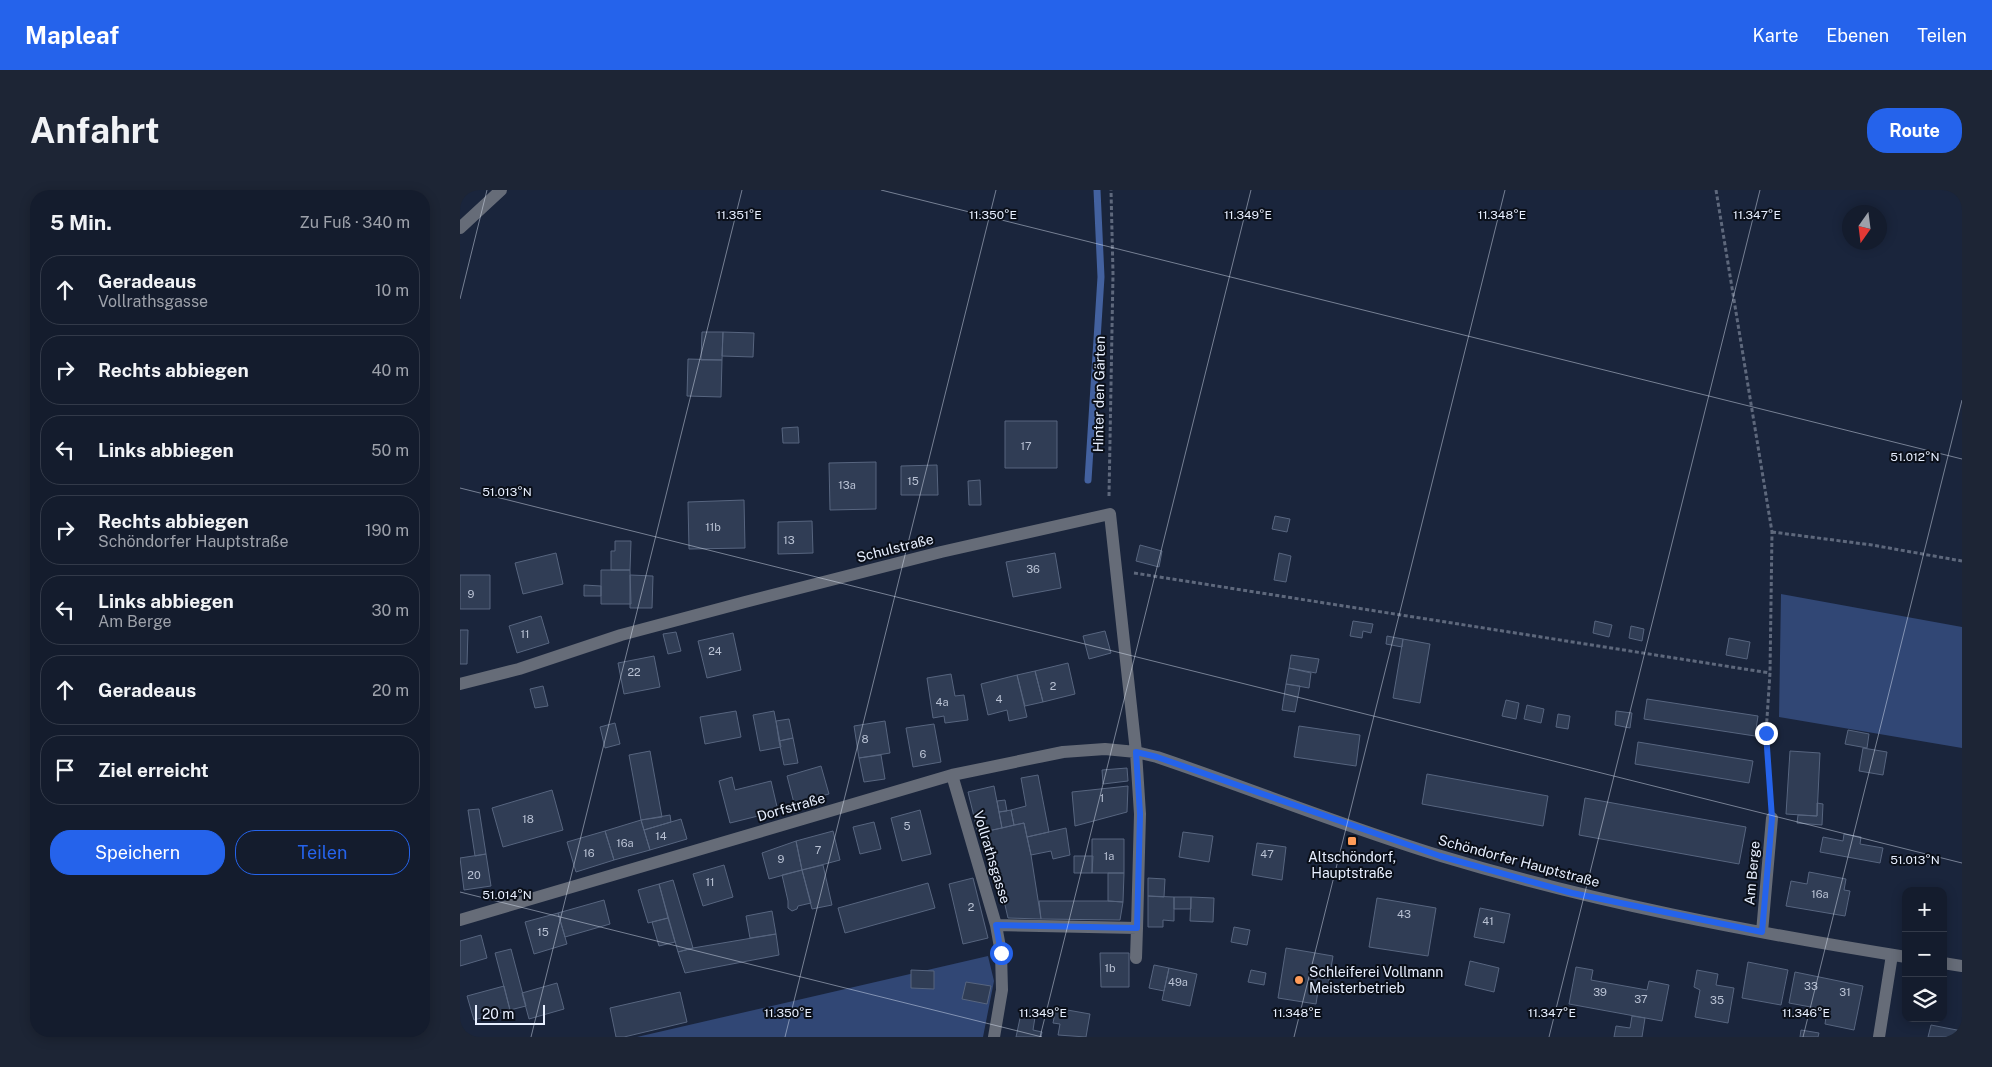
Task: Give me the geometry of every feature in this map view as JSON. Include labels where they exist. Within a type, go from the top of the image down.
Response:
[{"type":"street","points":[[460,228],[501,190]]},
{"type":"street","points":[[1110,514],[1136,752],[1140,814],[1136,958]]},
{"type":"street","name":"Schulstraße","points":[[460,684],[519,669],[621,636],[745,602],[941,552],[1110,514]]},
{"type":"street","name":"Dorfstraße","points":[[460,920],[952,775],[1063,752],[1105,749],[1136,752]]},
{"type":"street","name":"Schöndorfer Hauptstraße","points":[[1136,752],[1157,757],[1440,856],[1572,893],[1762,932],[1902,956]]},
{"type":"street","name":"Vollrathsgasse","points":[[952,775],[996,925],[1001,953],[1002,990],[994,1037]]},
{"type":"street","name":"Am Berge","points":[[1762,932],[1772,818]]},
{"type":"street","points":[[996,925],[1137,928]]},
{"type":"street","points":[[1879,1037],[1892,955]]},
{"type":"street","points":[[1947,964],[1962,966]]},
{"type":"path","name":"Hinter den Gärten","points":[[1110,514],[1108,480],[1113,274],[1111,190]]},
{"type":"path","points":[[1716,190],[1772,532],[1770,673],[1766,733],[1772,818]]},
{"type":"path","points":[[1772,532],[1872,545],[1962,560]]},
{"type":"path","points":[[1116,570],[1770,673]]},
{"type":"shaded area","points":[[1781,594],[1962,627],[1962,748],[1779,717]]},
{"type":"shaded area","points":[[988,956],[994,981],[983,1037],[637,1037]]},
{"type":"building","points":[[702,332],[723,332],[722,360],[701,360]]},
{"type":"building","points":[[723,332],[754,333],[753,357],[722,356]]},
{"type":"building","points":[[688,359],[722,360],[721,397],[687,396]]},
{"type":"building","points":[[1005,421],[1057,421],[1057,468],[1005,468]]},
{"type":"building","points":[[798,427],[799,443],[783,443],[782,428]]},
{"type":"building","points":[[876,462],[876,509],[830,510],[829,463]]},
{"type":"building","points":[[937,465],[938,495],[901,495],[901,466]]},
{"type":"building","points":[[980,480],[981,505],[969,505],[968,481]]},
{"type":"building","points":[[744,500],[745,548],[689,549],[688,502]]},
{"type":"building","points":[[1275,516],[1290,519],[1287,532],[1272,529]]},
{"type":"building","points":[[812,521],[813,553],[778,554],[778,522]]},
{"type":"building","points":[[615,541],[631,541],[630,570],[611,570],[611,551],[615,551]]},
{"type":"building","points":[[1140,545],[1162,551],[1159,567],[1136,561]]},
{"type":"building","points":[[556,553],[563,584],[523,594],[515,563]]},
{"type":"building","points":[[1055,553],[1061,588],[1013,597],[1006,562]]},
{"type":"building","points":[[1279,553],[1291,556],[1286,582],[1274,580]]},
{"type":"building","points":[[601,570],[630,570],[631,604],[601,604]]},
{"type":"building","points":[[460,575],[490,575],[490,609],[460,609]]},
{"type":"building","points":[[630,575],[653,576],[652,608],[630,608]]},
{"type":"building","points":[[584,585],[601,586],[601,596],[584,596]]},
{"type":"building","points":[[541,616],[549,643],[517,653],[509,626]]},
{"type":"building","points":[[1353,621],[1373,624],[1371,633],[1363,631],[1362,638],[1350,636]]},
{"type":"building","points":[[1595,621],[1612,625],[1609,637],[1593,633]]},
{"type":"building","points":[[1631,626],[1644,629],[1642,641],[1629,638]]},
{"type":"building","points":[[460,630],[468,630],[467,664],[460,664]]},
{"type":"building","points":[[1105,631],[1111,653],[1089,659],[1083,636]]},
{"type":"building","points":[[676,632],[681,651],[668,654],[663,634]]},
{"type":"building","points":[[733,633],[741,670],[707,678],[698,641]]},
{"type":"building","points":[[1387,636],[1403,639],[1402,647],[1386,644]]},
{"type":"building","points":[[1729,638],[1750,642],[1747,659],[1726,655]]},
{"type":"building","points":[[1403,639],[1430,644],[1420,703],[1393,698]]},
{"type":"building","points":[[1291,655],[1319,659],[1316,673],[1289,668]]},
{"type":"building","points":[[654,656],[660,687],[624,694],[618,663]]},
{"type":"building","points":[[1068,663],[1075,694],[1043,702],[1035,671]]},
{"type":"building","points":[[1289,668],[1311,673],[1309,688],[1286,684]]},
{"type":"building","points":[[1035,671],[1043,702],[1025,706],[1017,675]]},
{"type":"building","points":[[951,674],[955,696],[964,695],[968,720],[945,723],[944,716],[933,718],[927,678]]},
{"type":"building","points":[[1017,675],[1027,717],[1009,721],[1007,710],[988,715],[981,684]]},
{"type":"building","points":[[1286,684],[1300,686],[1295,712],[1282,710]]},
{"type":"building","points":[[543,686],[548,706],[535,708],[530,689]]},
{"type":"building","points":[[1647,699],[1758,716],[1755,736],[1644,719]]},
{"type":"building","points":[[1506,700],[1519,703],[1516,719],[1502,716]]},
{"type":"building","points":[[1527,705],[1544,709],[1541,723],[1524,719]]},
{"type":"building","points":[[736,711],[741,737],[705,744],[700,717]]},
{"type":"building","points":[[774,711],[781,747],[760,751],[753,715]]},
{"type":"building","points":[[1616,711],[1632,713],[1630,728],[1615,725]]},
{"type":"building","points":[[1558,714],[1570,716],[1568,729],[1556,727]]},
{"type":"building","points":[[789,719],[793,738],[779,741],[776,721]]},
{"type":"building","points":[[885,721],[890,753],[859,758],[854,726]]},
{"type":"building","points":[[615,723],[620,744],[605,748],[600,727]]},
{"type":"building","points":[[934,724],[941,762],[913,767],[906,728]]},
{"type":"building","points":[[1299,726],[1360,735],[1356,766],[1294,757]]},
{"type":"building","points":[[1848,730],[1869,734],[1867,748],[1845,744]]},
{"type":"building","points":[[793,738],[798,763],[784,765],[779,741]]},
{"type":"building","points":[[1638,742],[1753,761],[1749,783],[1635,764]]},
{"type":"building","points":[[1863,748],[1887,752],[1883,775],[1859,771]]},
{"type":"building","points":[[650,751],[662,817],[641,820],[629,755]]},
{"type":"building","points":[[1790,751],[1820,753],[1817,816],[1786,814]]},
{"type":"building","points":[[881,755],[885,779],[864,782],[859,758]]},
{"type":"building","points":[[821,766],[829,794],[794,803],[787,776]]},
{"type":"building","points":[[1127,768],[1128,781],[1103,784],[1102,770]]},
{"type":"building","points":[[1427,774],[1548,796],[1543,826],[1422,804]]},
{"type":"building","points":[[1038,775],[1049,832],[1027,837],[1024,823],[1014,825],[1011,810],[1026,806],[1021,778]]},
{"type":"building","points":[[732,777],[735,790],[771,781],[778,811],[730,823],[719,781]]},
{"type":"building","points":[[994,786],[1002,828],[978,833],[968,792]]},
{"type":"building","points":[[1128,786],[1127,812],[1075,826],[1072,792]]},
{"type":"building","points":[[552,790],[563,830],[503,847],[492,808]]},
{"type":"building","points":[[1585,798],[1746,827],[1739,864],[1579,835]]},
{"type":"building","points":[[1005,800],[1007,811],[999,812],[997,801]]},
{"type":"building","points":[[1817,803],[1823,804],[1822,825],[1797,823],[1798,815],[1817,816]]},
{"type":"building","points":[[479,809],[486,854],[475,856],[468,810]]},
{"type":"building","points":[[920,810],[931,854],[902,861],[891,818]]},
{"type":"building","points":[[1011,810],[1014,825],[1002,828],[999,812]]},
{"type":"building","points":[[670,815],[671,822],[644,830],[641,820]]},
{"type":"building","points":[[681,819],[687,839],[650,850],[644,830]]},
{"type":"building","points":[[641,820],[650,850],[614,860],[605,831]]},
{"type":"building","points":[[874,822],[881,849],[860,854],[853,827]]},
{"type":"building","points":[[1024,823],[1041,919],[1008,918],[988,831]]},
{"type":"building","points":[[1066,828],[1070,855],[1053,859],[1051,851],[1031,855],[1027,837]]},
{"type":"building","points":[[605,831],[614,860],[576,872],[567,842]]},
{"type":"building","points":[[833,831],[840,860],[802,870],[796,841]]},
{"type":"building","points":[[1183,832],[1213,836],[1209,862],[1179,857]]},
{"type":"building","points":[[1844,834],[1861,837],[1860,844],[1883,848],[1880,863],[1820,852],[1823,837],[1843,841]]},
{"type":"building","points":[[1092,839],[1124,839],[1124,873],[1092,873]]},
{"type":"building","points":[[796,841],[802,870],[769,879],[762,853]]},
{"type":"building","points":[[1257,843],[1286,847],[1282,880],[1252,875]]},
{"type":"building","points":[[486,854],[491,886],[464,890],[460,858]]},
{"type":"building","points":[[1074,856],[1093,856],[1092,873],[1074,873]]},
{"type":"building","points":[[724,865],[733,897],[703,906],[693,874]]},
{"type":"building","points":[[823,865],[832,905],[812,909],[802,870]]},
{"type":"building","points":[[802,870],[811,903],[798,906],[797,909],[792,911],[788,908],[782,875]]},
{"type":"building","points":[[1809,872],[1846,879],[1844,890],[1850,891],[1845,916],[1786,906],[1791,881],[1807,884]]},
{"type":"building","points":[[1108,873],[1124,873],[1123,902],[1108,901]]},
{"type":"building","points":[[973,878],[988,938],[963,944],[949,884]]},
{"type":"building","points":[[1148,878],[1165,879],[1164,897],[1148,896]]},
{"type":"building","points":[[673,880],[693,948],[678,952],[659,884]]},
{"type":"building","points":[[928,883],[935,908],[845,933],[838,908]]},
{"type":"building","points":[[659,884],[668,918],[648,923],[638,890]]},
{"type":"building","points":[[1148,896],[1174,897],[1174,921],[1163,920],[1163,927],[1148,927]]},
{"type":"building","points":[[1174,897],[1191,897],[1191,909],[1174,909]]},
{"type":"building","points":[[1191,897],[1214,898],[1213,922],[1190,921]]},
{"type":"building","points":[[1377,898],[1436,908],[1428,956],[1369,947]]},
{"type":"building","points":[[604,900],[610,924],[565,937],[558,913]]},
{"type":"building","points":[[1039,901],[1123,902],[1120,920],[1041,919]]},
{"type":"building","points":[[1480,908],[1510,914],[1504,943],[1474,937]]},
{"type":"building","points":[[772,911],[776,934],[750,938],[746,916]]},
{"type":"building","points":[[558,913],[567,944],[534,954],[525,922]]},
{"type":"building","points":[[668,918],[675,942],[659,946],[652,922]]},
{"type":"building","points":[[1234,927],[1250,930],[1247,945],[1231,942]]},
{"type":"building","points":[[776,934],[779,955],[685,973],[678,952],[693,948]]},
{"type":"building","points":[[481,935],[487,958],[460,966],[460,941]]},
{"type":"building","points":[[1286,948],[1333,956],[1327,992],[1318,991],[1316,1004],[1278,998]]},
{"type":"building","points":[[511,949],[526,1006],[510,1010],[495,953]]},
{"type":"building","points":[[1100,953],[1129,953],[1129,987],[1101,987]]},
{"type":"building","points":[[1470,961],[1499,968],[1494,992],[1465,985]]},
{"type":"building","points":[[1748,962],[1788,970],[1781,1005],[1742,998]]},
{"type":"building","points":[[1154,965],[1169,968],[1164,991],[1149,988]]},
{"type":"building","points":[[1576,967],[1593,970],[1591,980],[1647,990],[1649,981],[1669,985],[1662,1021],[1569,1004]]},
{"type":"building","points":[[1169,968],[1197,974],[1190,1006],[1162,1000]]},
{"type":"building","points":[[911,970],[934,971],[934,989],[911,988]]},
{"type":"building","points":[[1251,970],[1266,973],[1264,985],[1248,982]]},
{"type":"building","points":[[1697,970],[1718,974],[1716,985],[1734,988],[1728,1023],[1695,1017],[1700,990],[1694,987]]},
{"type":"building","points":[[1795,972],[1863,986],[1854,1030],[1825,1024],[1827,1010],[1789,1003]]},
{"type":"building","points":[[966,982],[991,986],[987,1004],[962,999]]},
{"type":"building","points":[[557,983],[564,1009],[529,1019],[522,993]]},
{"type":"building","points":[[504,986],[510,1010],[474,1020],[467,996]]},
{"type":"building","points":[[680,992],[687,1022],[624,1037],[616,1037],[610,1008]]},
{"type":"building","points":[[1056,1008],[1090,1014],[1086,1037],[1058,1035],[1060,1024],[1053,1023]]},
{"type":"building","points":[[1022,1009],[1036,1011],[1033,1030],[1042,1032],[1041,1037],[1016,1037]]},
{"type":"building","points":[[1632,1016],[1645,1018],[1642,1037],[1614,1037],[1616,1026],[1630,1028]]},
{"type":"building","points":[[1931,1025],[1962,1031],[1962,1037],[1928,1037]]},
{"type":"building","points":[[1801,1030],[1819,1033],[1818,1037],[1800,1037]]},
{"type":"waterway","points":[[1088,480],[1101,277],[1097,190]]},
{"type":"place","name":"Altschöndorf, Hauptstraße","points":[[1352,841]]},
{"type":"place","name":"Schleiferei Vollmann Meisterbetrieb","points":[[1299,980]]},
{"type":"route","points":[[1001,953],[996,925],[1137,928],[1140,814],[1136,752],[1157,757],[1243,786],[1440,856],[1572,893],[1762,932],[1772,818],[1766,733]]}]
